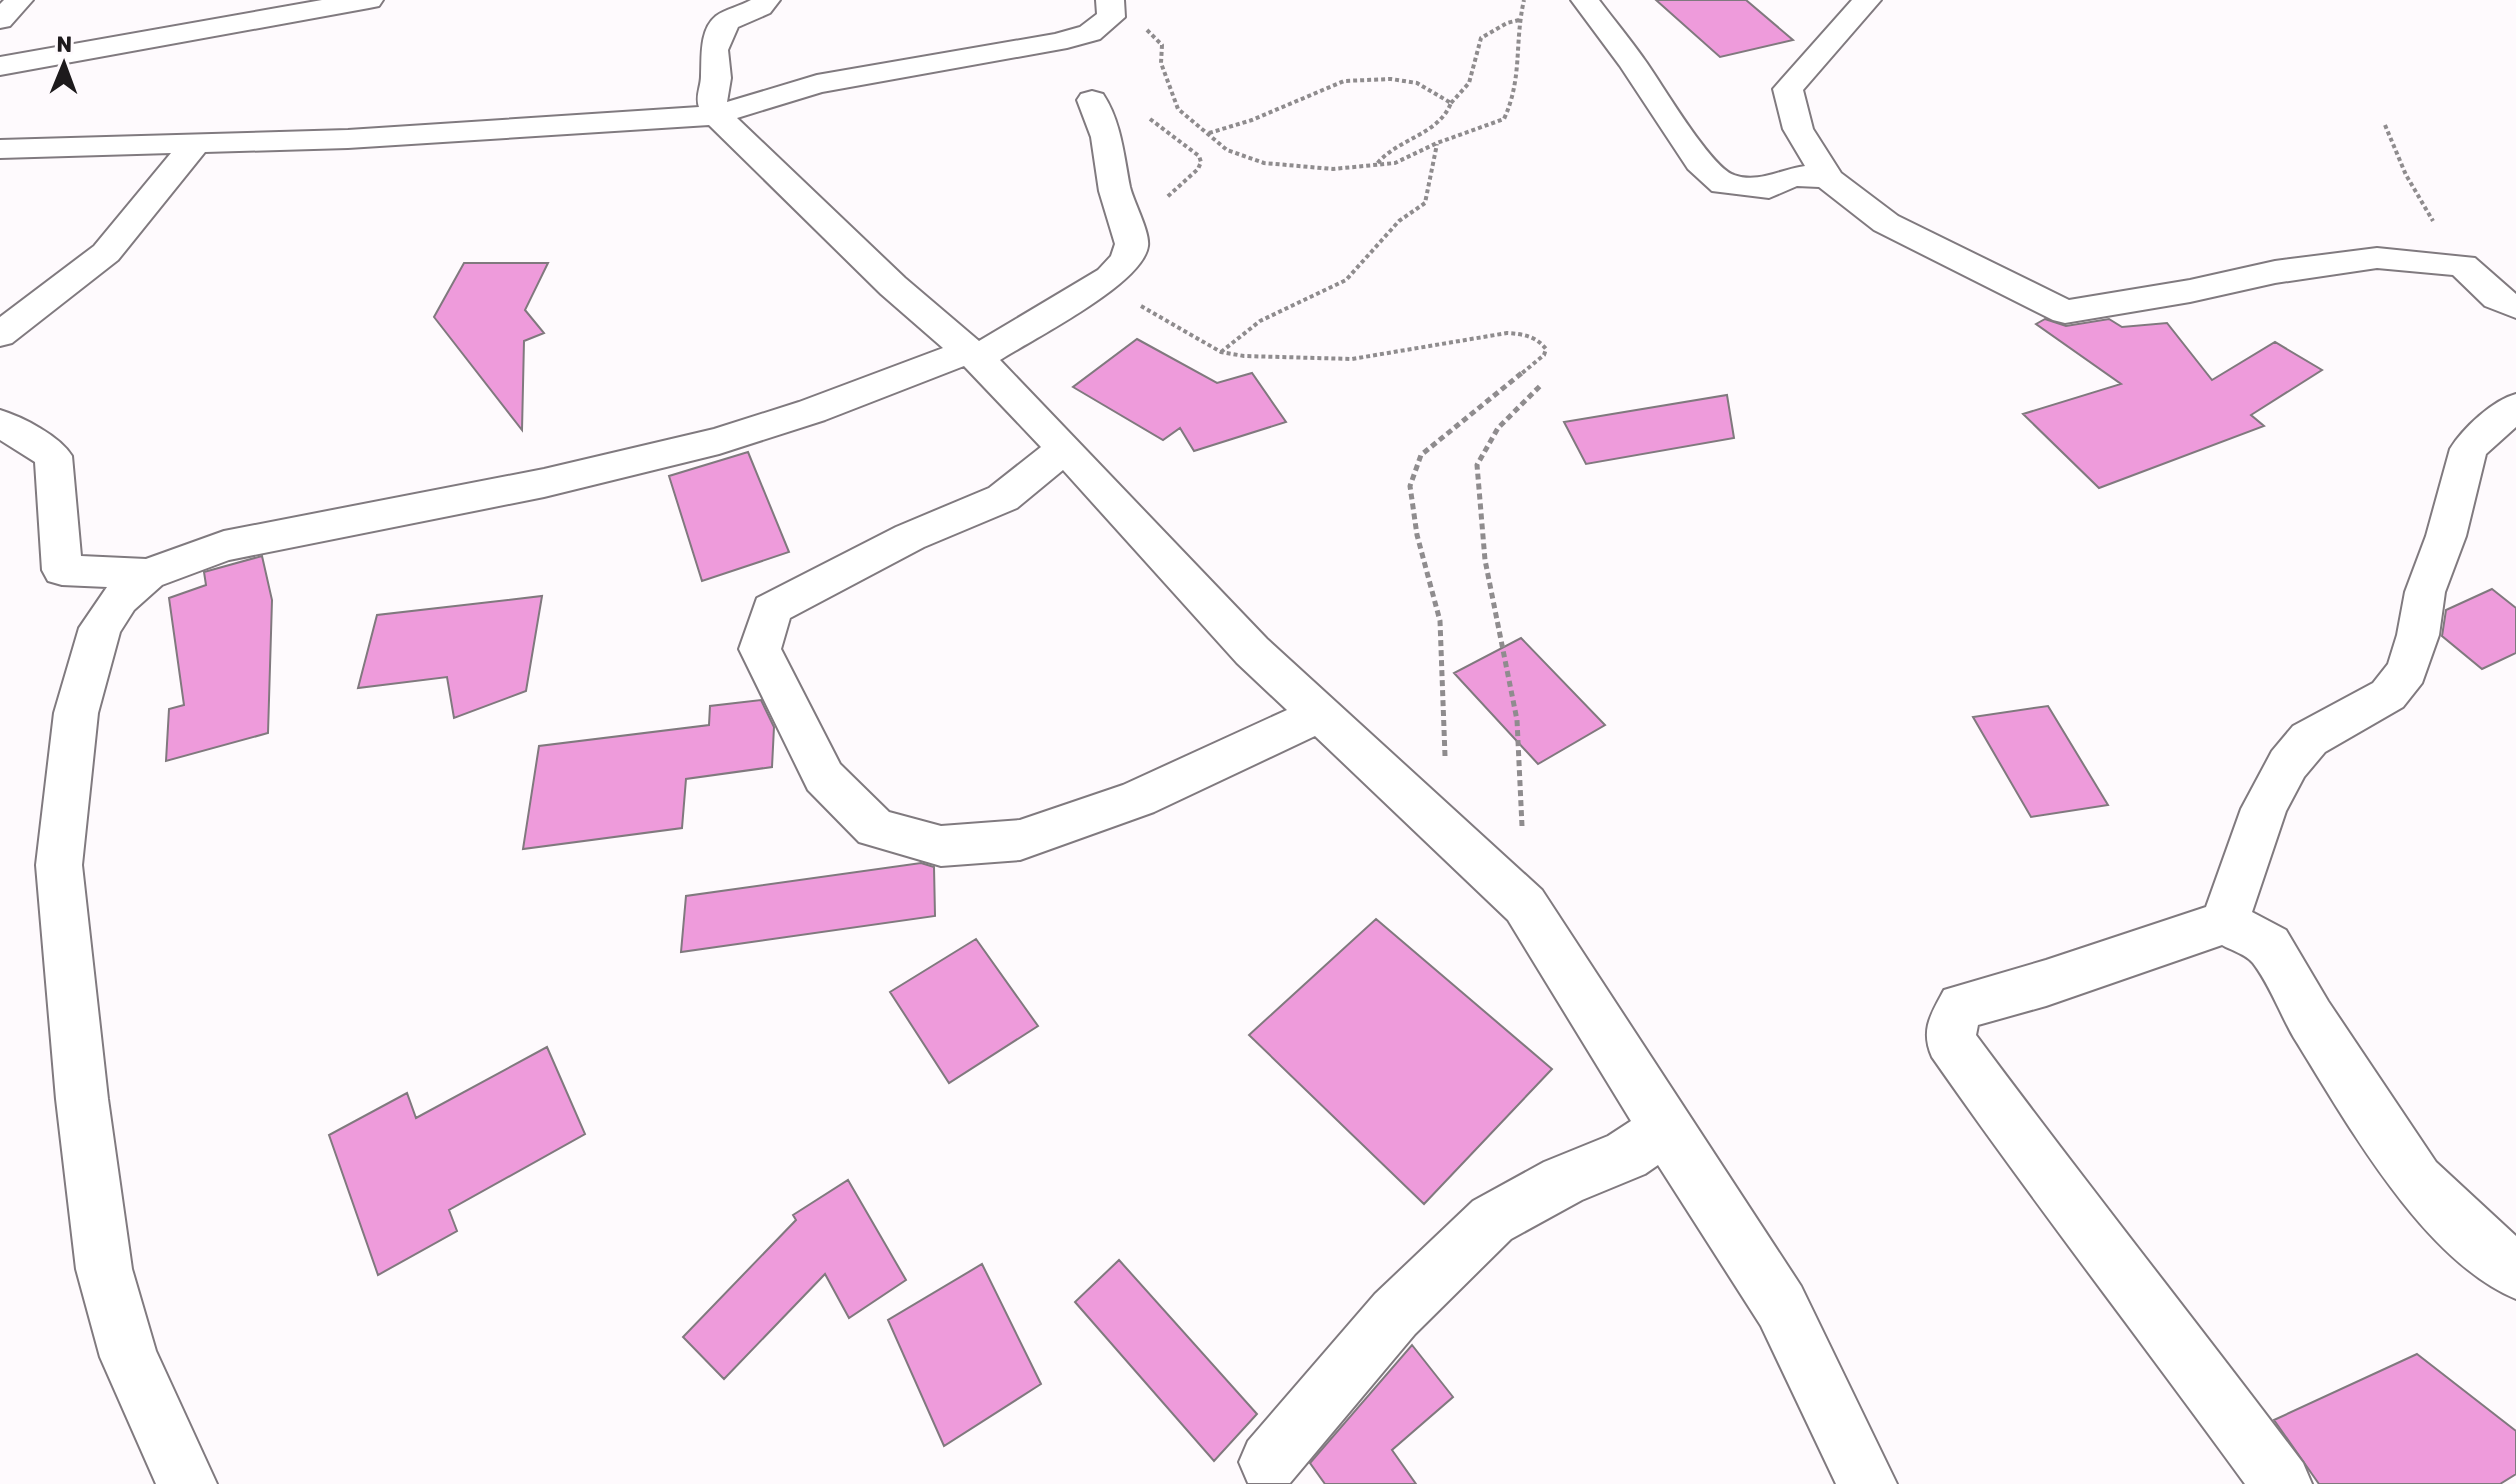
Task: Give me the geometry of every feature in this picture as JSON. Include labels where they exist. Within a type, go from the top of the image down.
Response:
[{"type":"street","points":[[0,20],[19,0]]},
{"type":"street","points":[[0,66],[369,0]]},
{"type":"street","points":[[766,0],[760,7],[726,22],[714,50],[716,78],[711,99],[716,115],[893,286],[972,354],[1065,448],[1252,651],[1525,905],[1665,1129],[1781,1306],[1867,1484]]},
{"type":"street","points":[[1585,0],[1632,62],[1699,162],[1723,184],[1769,188],[1790,177],[1808,175],[1829,179]]},
{"type":"street","points":[[1867,0],[1788,89],[1798,129],[1829,179],[1886,223],[2065,312],[2190,291],[2275,272],[2377,258],[2463,265],[2497,298],[2516,307]]},
{"type":"street","points":[[0,149],[348,139],[716,115],[817,84],[1057,42],[1090,33],[1111,9]]},
{"type":"street","points":[[187,1484],[129,1357],[104,1269],[82,1099],[59,865],[76,713],[100,628],[120,599],[148,574],[224,546],[544,483],[719,441],[972,354],[1103,282],[1126,260],[1132,244],[1115,191],[1106,137],[1092,100]]},
{"type":"street","points":[[0,335],[106,253],[197,142]]},
{"type":"street","points":[[2225,922],[2264,809],[2288,764],[2309,739],[2388,695],[2407,671],[2418,635],[2425,592],[2446,536],[2469,449],[2516,406]]},
{"type":"street","points":[[0,423],[53,456],[62,570],[148,574]]},
{"type":"street","points":[[1065,448],[1003,498],[910,537],[772,609],[760,649],[824,777],[875,828],[941,846],[1020,840],[1138,799],[1320,714]]},
{"type":"street","points":[[2282,1484],[2142,1296],[2054,1185],[1950,1040],[1954,1021],[1962,1006],[2046,983],[2225,922],[2269,945],[2310,1018],[2417,1181],[2474,1237],[2516,1271]]},
{"type":"street","points":[[1269,1462],[1395,1314],[1492,1220],[1563,1181],[1626,1155],[1665,1129]]},
{"type":"path","points":[[1111,9],[1152,33],[1162,45],[1161,63],[1178,109],[1227,150],[1264,163],[1333,169],[1395,163],[1437,143],[1504,119],[1513,99],[1519,71],[1517,31],[1524,0]]},
{"type":"path","points":[[1376,165],[1383,154],[1410,136],[1447,118],[1451,103],[1459,99],[1468,85],[1481,38],[1507,23],[1519,20]]},
{"type":"path","points":[[1208,134],[1252,120],[1344,81],[1391,79],[1417,83],[1451,103]]},
{"type":"path","points":[[2385,125],[2392,149],[2409,184],[2463,265]]},
{"type":"path","points":[[1221,352],[1260,321],[1346,280],[1399,221],[1425,203],[1437,143]]},
{"type":"path","points":[[1103,282],[1221,352],[1293,359],[1352,359],[1507,333],[1528,335],[1541,341],[1546,349],[1544,355],[1421,455],[1410,486],[1417,535],[1440,621],[1448,833]]},
{"type":"path","points":[[1525,905],[1517,720],[1485,560],[1477,465],[1498,428],[1540,386]]},
{"type":"building","points":[[1656,0],[1746,0],[1793,40],[1720,57]]},
{"type":"building","points":[[464,263],[548,263],[525,310],[544,333],[524,341],[522,430],[434,317]]},
{"type":"building","points":[[2045,319],[2066,326],[2109,319],[2122,327],[2167,323],[2212,380],[2275,342],[2322,370],[2251,415],[2264,426],[2099,488],[2023,414],[2121,384],[2036,324]]},
{"type":"building","points":[[1137,339],[1217,383],[1252,373],[1286,422],[1194,451],[1180,428],[1163,440],[1073,387]]},
{"type":"building","points":[[1727,395],[1734,438],[1586,464],[1564,422]]},
{"type":"building","points":[[748,452],[789,552],[702,581],[669,476]]},
{"type":"building","points":[[262,556],[272,600],[268,733],[166,761],[169,709],[184,705],[169,598],[206,585],[204,572]]},
{"type":"building","points":[[2492,589],[2516,608],[2516,653],[2482,669],[2442,636],[2446,610]]},
{"type":"building","points":[[542,596],[526,691],[454,718],[447,677],[358,688],[377,615]]},
{"type":"building","points":[[1521,638],[1605,725],[1538,764],[1454,673]]},
{"type":"building","points":[[761,700],[774,727],[772,767],[686,779],[682,828],[523,849],[539,746],[709,725],[710,706]]},
{"type":"building","points":[[2048,706],[2108,805],[2031,817],[1973,717]]},
{"type":"building","points":[[921,863],[934,867],[935,916],[681,952],[686,896]]},
{"type":"building","points":[[1376,919],[1552,1069],[1424,1204],[1249,1035]]},
{"type":"building","points":[[976,939],[1038,1026],[949,1083],[890,992]]},
{"type":"building","points":[[547,1047],[585,1134],[449,1210],[457,1231],[378,1275],[329,1135],[407,1093],[416,1118]]},
{"type":"building","points":[[848,1180],[906,1280],[849,1318],[825,1274],[724,1379],[683,1337],[796,1220],[793,1215]]},
{"type":"building","points":[[1119,1260],[1257,1414],[1214,1461],[1075,1302]]},
{"type":"building","points":[[982,1264],[1041,1384],[944,1446],[888,1320]]},
{"type":"building","points":[[1412,1345],[1453,1397],[1392,1450],[1416,1484],[1325,1484],[1310,1463]]},
{"type":"building","points":[[2417,1354],[2516,1431],[2516,1474],[2500,1484],[2319,1484],[2274,1420]]}]
